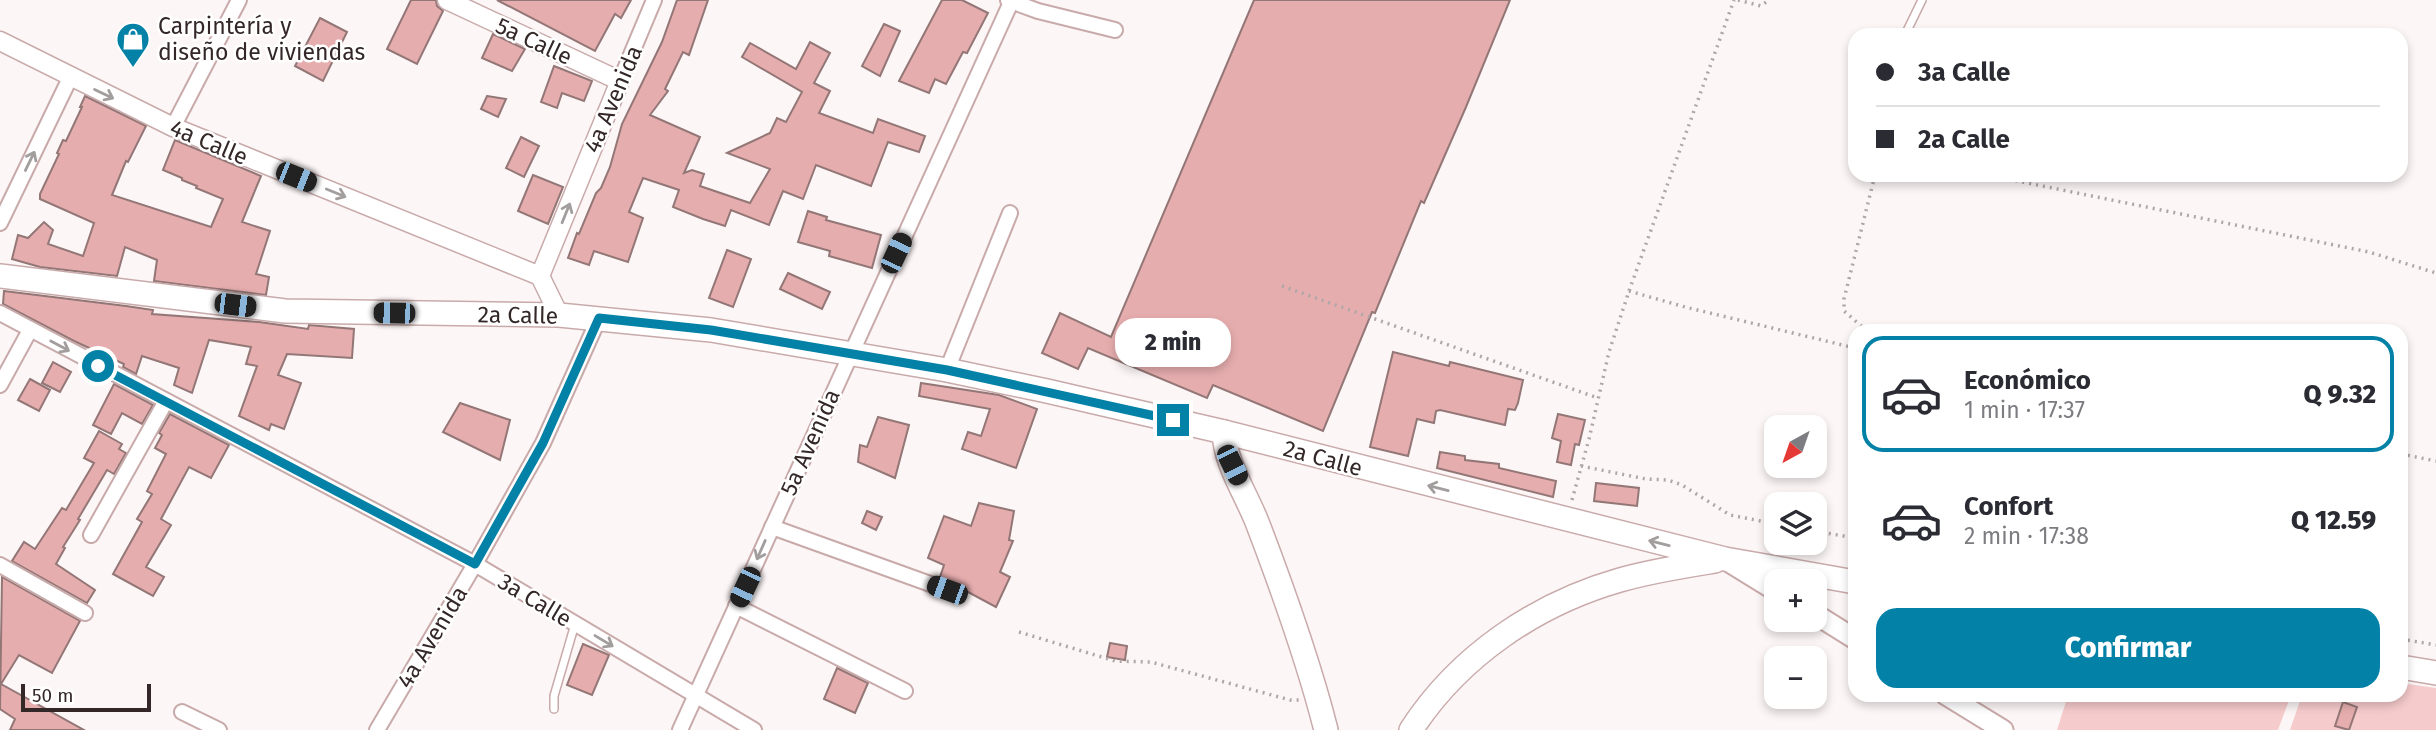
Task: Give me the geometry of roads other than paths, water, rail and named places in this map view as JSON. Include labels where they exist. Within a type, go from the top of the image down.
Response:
[{"type":"main road","name":"2a Calle","points":[[0,276],[285,311],[559,315],[711,330],[947,370],[1224,432],[1725,559],[1848,581]]},
{"type":"main road","points":[[1224,432],[1224,447],[1281,586],[1317,694],[1326,730]]},
{"type":"main road","points":[[1411,730],[1432,702],[1473,659],[1494,641],[1548,608],[1619,580],[1725,559],[1764,583]]},
{"type":"main road","points":[[1827,622],[1848,635]]},
{"type":"main road","points":[[2408,668],[2436,673]]},
{"type":"main road","points":[[1957,702],[2003,730]]},
{"type":"street","points":[[173,127],[239,0]]},
{"type":"street","name":"5a Calle","points":[[447,0],[620,81]]},
{"type":"street","name":"4a Avenida","points":[[540,276],[654,0]]},
{"type":"street","points":[[1011,1],[1038,11],[1115,30]]},
{"type":"street","name":"5a Avenida","points":[[680,730],[1011,1]]},
{"type":"street","name":"4a Calle","points":[[0,41],[173,127],[540,276]]},
{"type":"street","points":[[0,223],[71,78]]},
{"type":"street","points":[[947,370],[1010,213]]},
{"type":"street","points":[[540,276],[559,315]]},
{"type":"street","name":"3a Calle","points":[[0,313],[475,564],[754,730]]},
{"type":"street","name":"4a Avenida","points":[[377,730],[543,443],[599,318]]},
{"type":"street","points":[[0,385],[30,330]]},
{"type":"street","points":[[91,535],[166,401]]},
{"type":"street","points":[[772,527],[947,590]]},
{"type":"street","points":[[0,565],[85,612]]},
{"type":"street","points":[[736,606],[905,691]]},
{"type":"street","points":[[182,712],[219,730]]},
{"type":"lane","points":[[1908,28],[1922,0]]},
{"type":"lane","points":[[554,709],[554,696],[575,624]]},
{"type":"place","name":"Carpintería y diseño de viviendas","points":[[133,69]]}]
